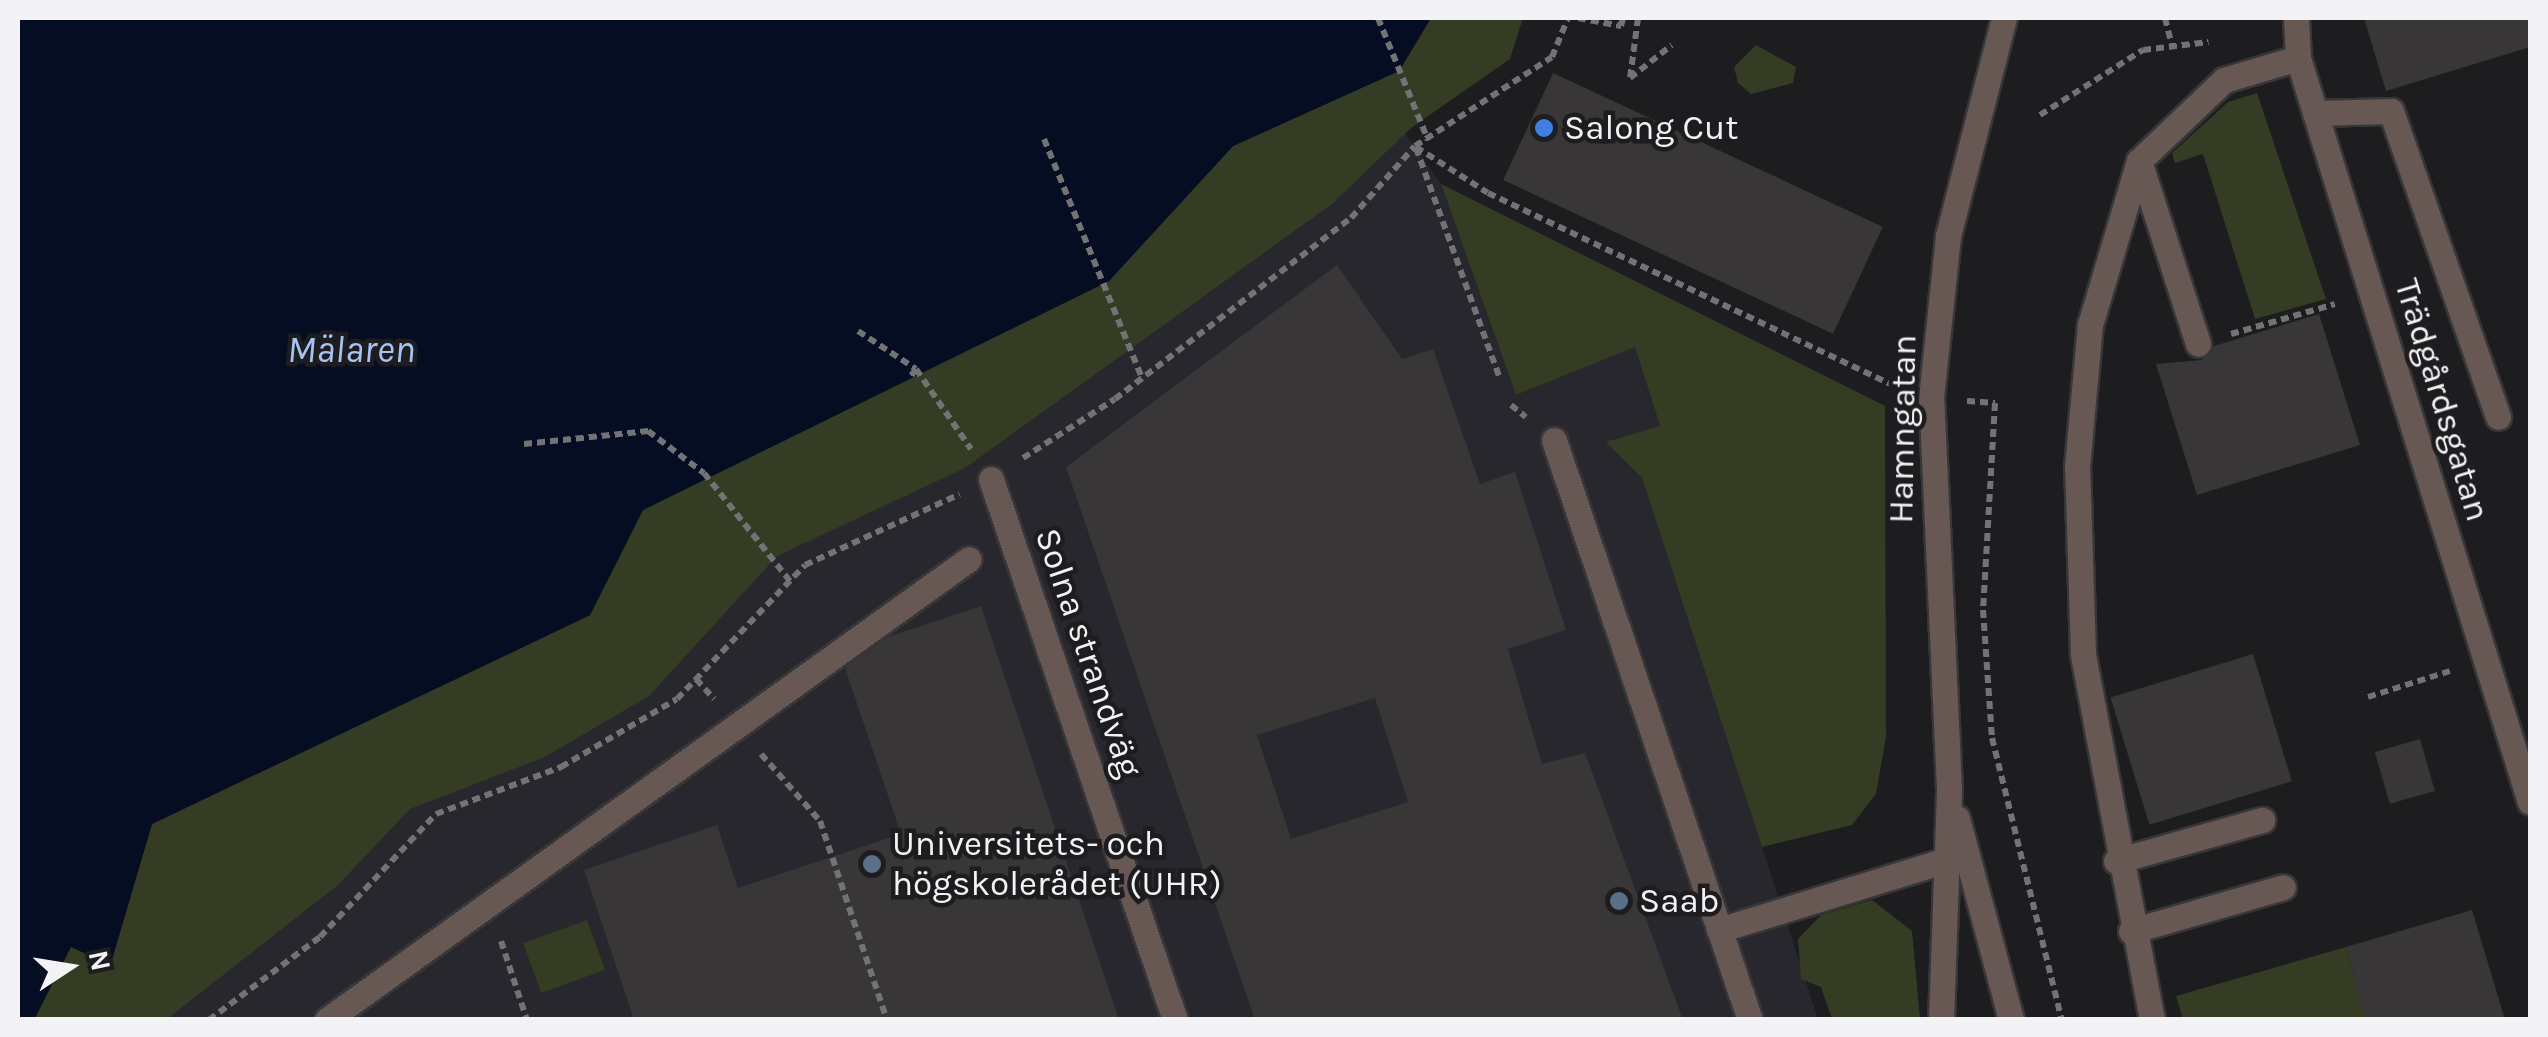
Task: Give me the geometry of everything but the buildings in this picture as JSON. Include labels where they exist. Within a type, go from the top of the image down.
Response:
[{"type":"street","name":"Hamngatan","points":[[1949,789],[1931,398],[1948,236],[2004,18]]},
{"type":"street","name":"Trädgårdsgatan","points":[[2296,18],[2298,58],[2530,802]]},
{"type":"street","points":[[2152,1020],[2116,861],[2083,654],[2077,467],[2090,325],[2139,160],[2224,80],[2298,58]]},
{"type":"street","points":[[2315,113],[2392,111],[2498,418]]},
{"type":"street","points":[[2139,160],[2198,344]]},
{"type":"street","points":[[1554,440],[1750,1020]]},
{"type":"street","name":"Solna strandväg","points":[[992,479],[1176,1020]]},
{"type":"street","points":[[328,1020],[969,559]]},
{"type":"street","points":[[1941,1020],[1949,789]]},
{"type":"street","points":[[1949,789],[2011,1020]]},
{"type":"street","points":[[2116,861],[2262,820]]},
{"type":"street","points":[[1719,930],[1946,860]]},
{"type":"street","points":[[2132,930],[2282,887]]},
{"type":"path","points":[[1378,18],[1428,140]]},
{"type":"path","points":[[209,1020],[320,937],[436,814],[560,768],[676,699],[805,565],[992,479],[1142,378],[1351,218],[1416,146],[1552,57],[1568,18]]},
{"type":"path","points":[[1578,18],[1621,26],[1623,18]]},
{"type":"path","points":[[1638,18],[1630,78],[1672,45]]},
{"type":"path","points":[[2164,18],[2172,46]]},
{"type":"path","points":[[2040,116],[2143,50],[2231,39]]},
{"type":"path","points":[[1044,139],[1142,378]]},
{"type":"path","points":[[1416,146],[1499,376]]},
{"type":"path","points":[[1416,146],[1488,193],[1890,384]]},
{"type":"path","points":[[2198,344],[2335,304]]},
{"type":"path","points":[[858,330],[916,369],[992,479]]},
{"type":"path","points":[[909,380],[916,369]]},
{"type":"path","points":[[1995,404],[1983,610],[1992,738],[2062,1020]]},
{"type":"path","points":[[524,444],[648,430],[704,473],[790,581]]},
{"type":"path","points":[[2368,697],[2450,671]]},
{"type":"path","points":[[820,821],[886,1020]]},
{"type":"path","points":[[488,902],[527,1020]]},
{"type":"shaded area","points":[[1370,84],[1441,184],[1516,395],[1635,346],[1660,427],[1607,442],[1642,478],[1818,1019],[34,1020],[590,615],[643,510],[909,380]]},
{"type":"green space","points":[[1431,18],[1523,18],[1510,59],[1411,128],[1332,204],[965,468],[777,556],[649,696],[545,757],[410,809],[338,885],[167,1019],[34,1020],[71,946],[111,964],[152,824],[590,615],[643,510],[1109,281],[1233,146],[1399,71]]},
{"type":"green space","points":[[1756,45],[1796,67],[1793,83],[1751,94],[1738,83],[1734,67]]},
{"type":"green space","points":[[2257,93],[2326,299],[2255,319],[2203,154],[2175,163],[2172,153],[2228,102]]},
{"type":"green space","points":[[1441,184],[1885,406],[1886,737],[1876,794],[1852,825],[1762,847],[1642,478],[1606,442],[1660,426],[1635,347],[1516,395]]},
{"type":"green space","points":[[1872,900],[1912,931],[1920,1019],[1832,1019],[1821,987],[1801,979],[1798,939],[1821,915]]},
{"type":"green space","points":[[587,920],[605,970],[541,993],[523,943]]},
{"type":"green space","points":[[2346,947],[2366,1019],[2183,1019],[2176,996]]},
{"type":"water","name":"Mälaren","points":[[18,18],[1431,18],[1399,71],[1233,146],[1109,281],[643,510],[590,615],[152,824],[110,965],[71,947],[34,1020],[18,1019]]},
{"type":"place","name":"Salong Cut","points":[[1544,128]]},
{"type":"place","name":"Universitets- och högskolerådet (UHR)","points":[[872,864]]},
{"type":"place","name":"Saab","points":[[1619,901]]}]
